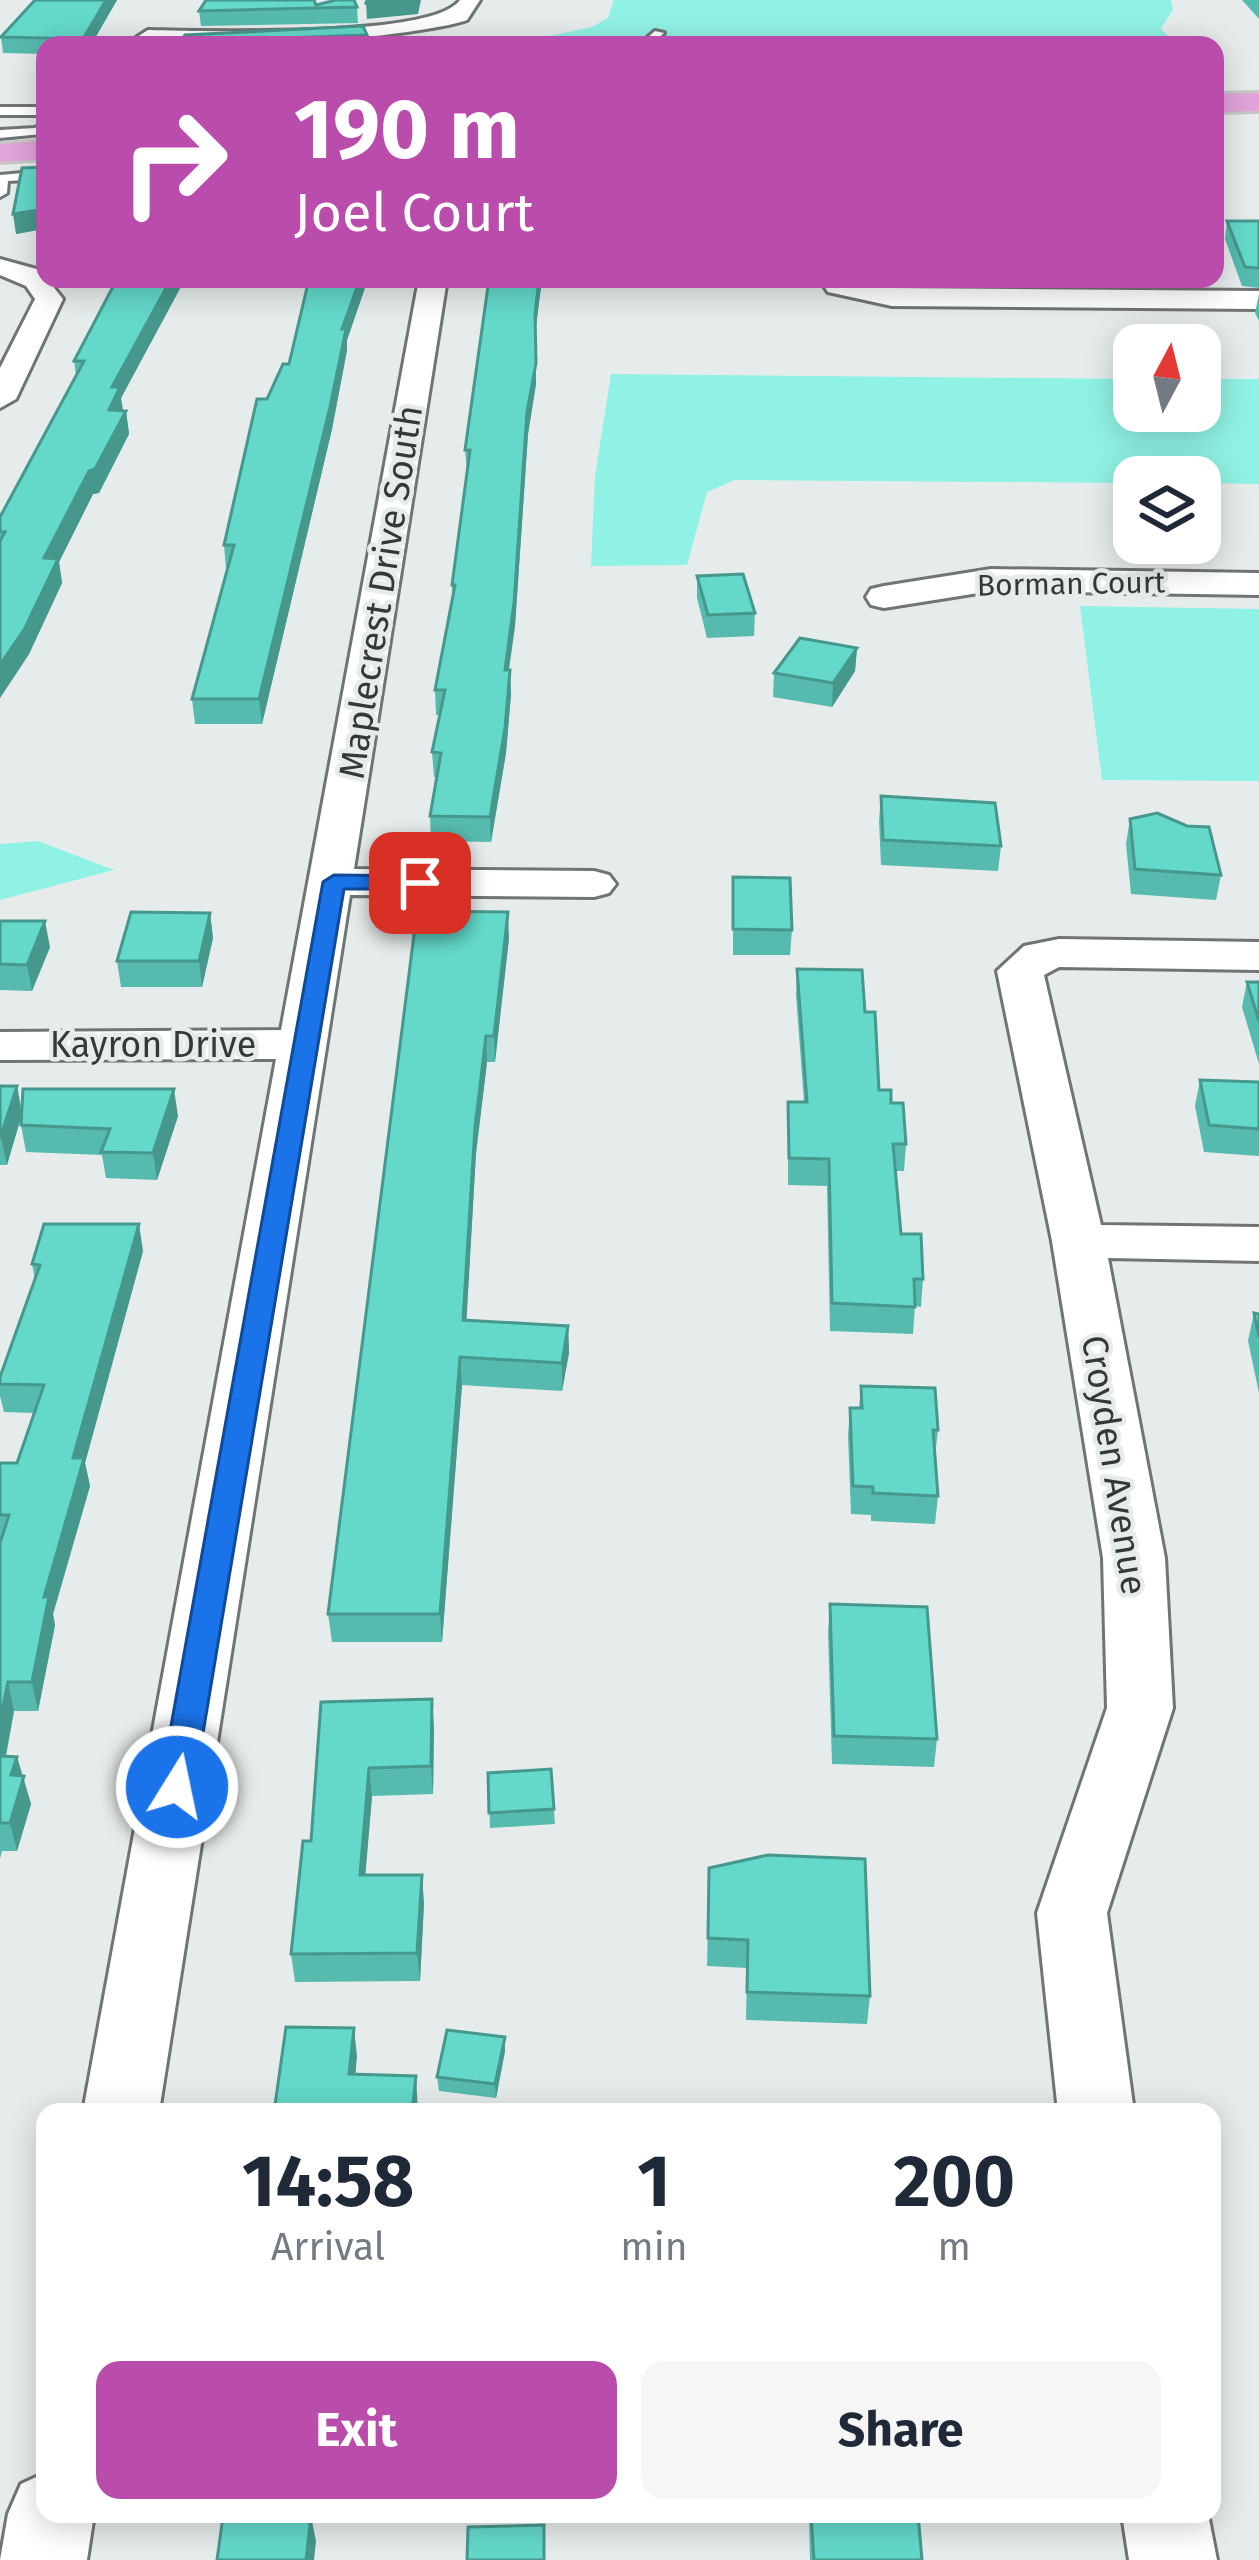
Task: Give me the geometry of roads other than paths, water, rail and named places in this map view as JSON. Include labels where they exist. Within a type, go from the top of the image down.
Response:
[{"type":"main road","points":[[1224,103],[1259,102]]},
{"type":"main road","points":[[3,132],[36,147]]},
{"type":"street","points":[[150,33],[398,29],[461,14],[470,0]]},
{"type":"street","points":[[0,400],[49,299],[45,288]]},
{"type":"street","name":"Maplecrest Drive South","points":[[123,2103],[432,288]]},
{"type":"street","points":[[848,288],[892,297],[1259,300]]},
{"type":"street","name":"Borman Court","points":[[884,597],[991,580],[1259,584]]},
{"type":"street","points":[[334,882],[594,884]]},
{"type":"street","name":"Croyden Avenue","points":[[1095,2103],[1072,1913],[1140,1708],[1134,1558],[1078,1241],[1020,971],[1040,956],[1259,956]]},
{"type":"street","name":"Kayron Drive","points":[[0,1046],[306,1044]]},
{"type":"street","points":[[1078,1241],[1259,1244]]},
{"type":"street","points":[[43,2560],[49,2523]]},
{"type":"street","points":[[1167,2523],[1173,2560]]},
{"type":"lane","points":[[655,36],[659,33]]},
{"type":"lane","points":[[3,132],[36,116]]},
{"type":"lane","points":[[3,132],[36,131]]},
{"type":"lane","points":[[1,193],[2,178],[36,176]]}]
